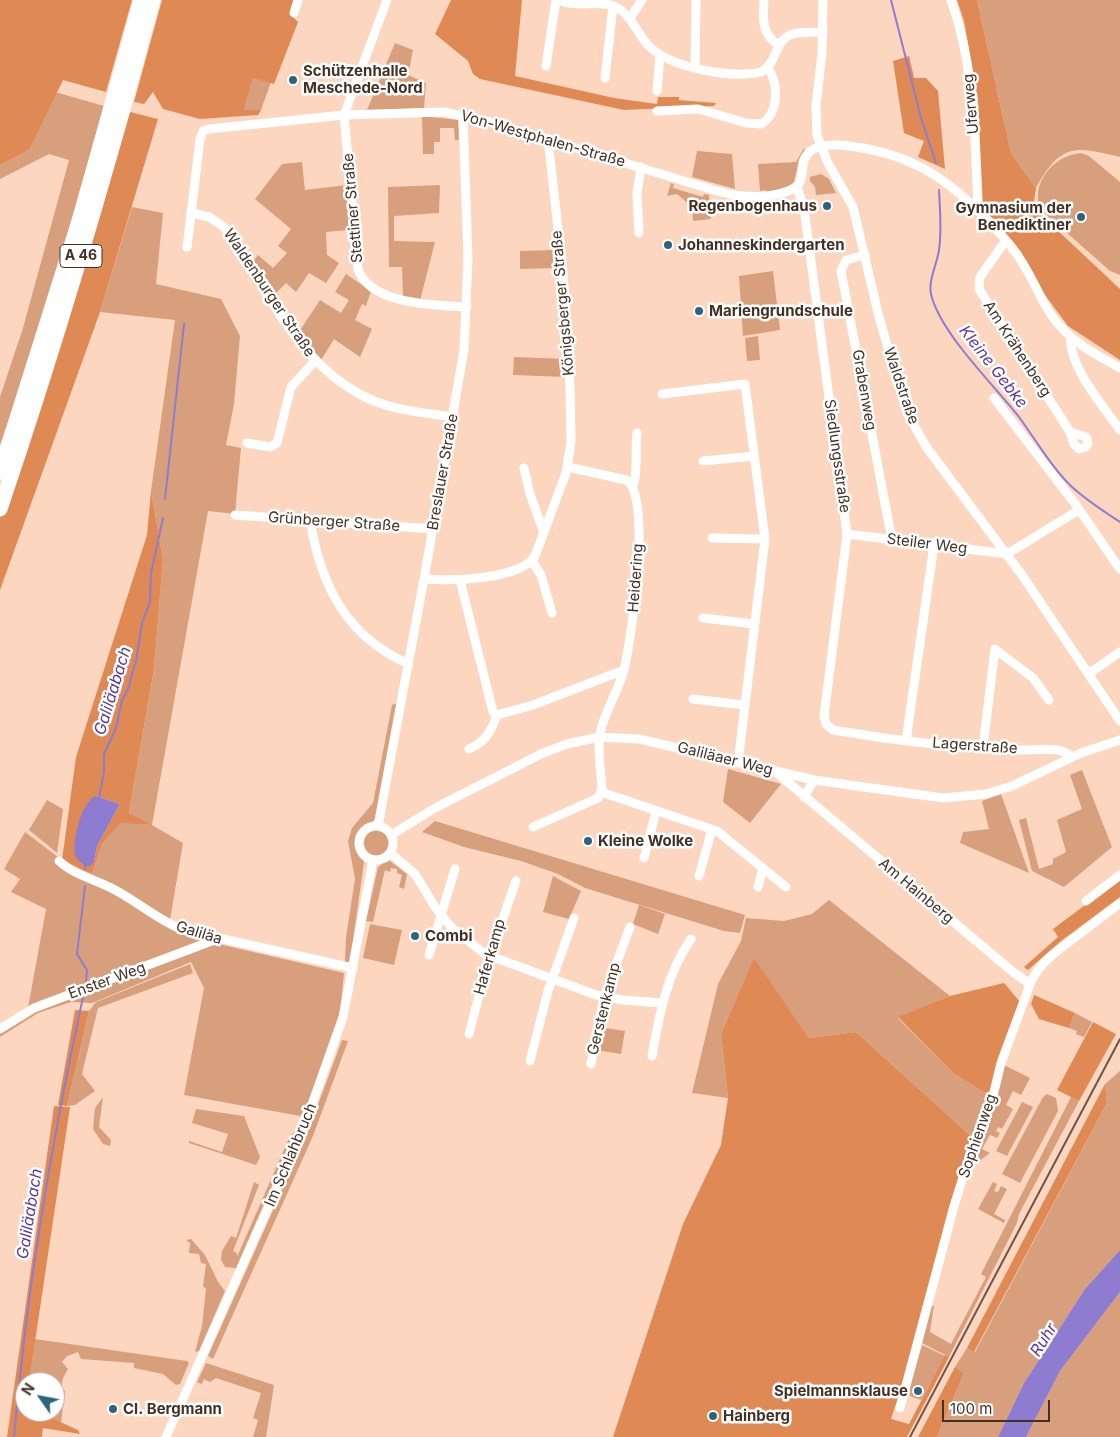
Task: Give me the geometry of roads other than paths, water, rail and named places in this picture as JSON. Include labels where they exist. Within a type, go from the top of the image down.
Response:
[{"type":"highway","name":"A 46","points":[[0,472],[80,218],[141,0]]},
{"type":"highway","name":"A 46","points":[[0,508],[67,303],[153,0]]},
{"type":"street","points":[[294,13],[298,0]]},
{"type":"street","points":[[344,115],[387,0]]},
{"type":"street","points":[[546,66],[557,0],[570,3],[603,3],[613,6],[630,18],[646,42],[660,55],[680,65],[695,68],[754,74],[768,68],[779,45],[786,37],[795,34],[823,32]]},
{"type":"street","points":[[630,18],[642,0]]},
{"type":"street","points":[[695,68],[696,0]]},
{"type":"street","points":[[764,0],[765,32],[769,38],[779,45]]},
{"type":"street","name":"Waldstraße","points":[[823,0],[823,32],[816,113],[817,135],[820,146],[853,207],[878,318],[911,420],[937,462],[1007,554],[1120,720]]},
{"type":"street","name":"Uferweg","points":[[951,0],[963,39],[970,83],[978,211]]},
{"type":"street","points":[[605,78],[613,6]]},
{"type":"street","points":[[657,91],[660,55]]},
{"type":"street","points":[[657,111],[698,109],[746,123],[761,124],[772,115],[774,100],[775,81],[768,68]]},
{"type":"street","name":"Von-Westphalen-Straße","points":[[192,213],[200,139],[203,131],[344,115],[432,111],[463,115],[717,191],[740,196],[774,194],[797,187]]},
{"type":"street","name":"Stettiner Straße","points":[[344,115],[358,269],[362,280],[376,291],[401,299],[467,308]]},
{"type":"street","name":"Breslauer Straße","points":[[378,826],[409,664],[464,350],[467,308],[468,210],[463,115]]},
{"type":"street","name":"Königsberger Straße","points":[[548,139],[568,347],[571,442],[568,467]]},
{"type":"street","points":[[797,187],[802,178],[804,157],[820,146],[858,148],[902,159],[946,181],[1006,240],[1024,264],[1053,317],[1071,337],[1083,347],[1120,368]]},
{"type":"street","points":[[639,233],[637,194],[642,167]]},
{"type":"street","name":"Siedlungsstraße","points":[[797,187],[804,208],[847,534],[824,716],[828,726]]},
{"type":"street","points":[[188,247],[192,213]]},
{"type":"street","name":"Waldenburger Straße","points":[[192,213],[217,221],[227,229],[279,313],[315,360],[330,374],[373,401],[403,410],[453,417]]},
{"type":"street","name":"Am Krähenberg","points":[[1006,240],[980,277],[979,289],[1070,432]]},
{"type":"street","name":"Grabenweg","points":[[865,255],[846,260],[841,268],[892,540]]},
{"type":"street","points":[[1071,337],[1071,348],[1081,372],[1120,430]]},
{"type":"street","points":[[247,443],[270,447],[277,443],[290,391],[296,380],[315,360]]},
{"type":"street","points":[[662,394],[746,384],[765,539],[738,763]]},
{"type":"street","points":[[994,398],[1079,510],[1120,569]]},
{"type":"street","name":"Heidering","points":[[599,737],[602,724],[624,670],[639,568],[639,541],[633,486],[636,476],[634,456],[637,433]]},
{"type":"street","points":[[703,461],[754,456]]},
{"type":"street","points":[[424,580],[460,580],[517,570],[532,561],[568,467],[626,480],[633,486]]},
{"type":"street","points":[[524,468],[530,494],[544,533]]},
{"type":"street","points":[[1007,554],[1079,510]]},
{"type":"street","name":"Grünberger Straße","points":[[235,515],[432,529]]},
{"type":"street","points":[[310,521],[320,569],[343,609],[366,637],[396,658],[409,664]]},
{"type":"street","name":"Steiler Weg","points":[[847,534],[1007,554]]},
{"type":"street","points":[[712,538],[765,539]]},
{"type":"street","points":[[906,741],[934,545]]},
{"type":"street","points":[[532,561],[539,570],[552,613]]},
{"type":"street","points":[[460,580],[494,712],[497,715]]},
{"type":"street","points":[[702,618],[754,624]]},
{"type":"street","points":[[983,747],[995,649],[1033,678],[1049,700]]},
{"type":"street","points":[[1090,674],[1120,652]]},
{"type":"street","points":[[497,715],[533,705],[624,670]]},
{"type":"street","points":[[694,699],[744,705]]},
{"type":"street","points":[[469,749],[480,743],[488,735],[497,715]]},
{"type":"street","name":"Lagerstraße","points":[[828,726],[838,731],[906,741],[983,747],[1061,750],[1072,757]]},
{"type":"street","points":[[533,827],[598,798],[602,788],[599,737]]},
{"type":"street","name":"Galiläaer Weg","points":[[391,835],[435,808],[541,754],[567,744],[599,737],[639,739],[814,780],[943,798],[970,797],[1012,786],[1072,757]]},
{"type":"street","points":[[1072,757],[1120,740]]},
{"type":"street","name":"Am Hainberg","points":[[775,772],[1013,972],[1030,984]]},
{"type":"street","points":[[804,797],[814,780]]},
{"type":"street","points":[[602,788],[606,795],[712,829],[786,887]]},
{"type":"street","points":[[644,858],[656,811]]},
{"type":"street","points":[[378,826],[386,829],[391,835],[394,844],[390,853],[382,859],[373,860],[363,854],[359,843],[367,829],[378,826]]},
{"type":"street","points":[[699,876],[712,829]]},
{"type":"street","points":[[390,853],[408,866],[418,878],[440,914],[464,939],[490,956],[552,980],[604,997],[662,1003]]},
{"type":"street","name":"Im Schlahbruch","points":[[166,1437],[308,1119],[341,1024],[373,860]]},
{"type":"street","name":"Galiläa","points":[[59,861],[68,868],[115,890],[165,922],[183,930],[353,968]]},
{"type":"street","points":[[758,887],[763,868]]},
{"type":"street","points":[[429,955],[455,869]]},
{"type":"street","points":[[1086,901],[1120,876]]},
{"type":"street","name":"Haferkamp","points":[[469,1034],[490,956],[516,881]]},
{"type":"street","name":"Sophienweg","points":[[900,1408],[954,1206],[975,1139],[993,1096],[1001,1063],[1030,984],[1040,966],[1052,955],[1120,903]]},
{"type":"street","points":[[530,1062],[552,980],[574,918]]},
{"type":"street","name":"Gerstenkamp","points":[[591,1064],[604,997],[630,927]]},
{"type":"street","name":"Enster Weg","points":[[0,1029],[34,1008],[217,939]]},
{"type":"street","points":[[652,1056],[662,1003],[677,963],[691,939]]},
{"type":"waterway","name":"Kleine Gebke","points":[[891,0],[921,118],[936,163]]},
{"type":"waterway","name":"Kleine Gebke","points":[[939,190],[940,242],[930,289],[936,309],[956,342],[1019,417],[1064,479],[1089,501],[1120,522]]},
{"type":"waterway","name":"Galiläabach","points":[[165,499],[184,324]]},
{"type":"waterway","name":"Galiläabach","points":[[99,798],[104,772],[104,754],[116,728],[122,700],[128,689],[136,661],[142,623],[150,602],[151,573],[163,518]]},
{"type":"waterway","name":"Galiläabach","points":[[85,864],[85,869]]},
{"type":"waterway","name":"Galiläabach","points":[[85,886],[77,954],[87,970],[86,981]]},
{"type":"waterway","name":"Galiläabach","points":[[14,1437],[19,1381],[41,1216],[83,997]]},
{"type":"railway","points":[[910,1437],[1120,1039]]},
{"type":"place","name":"Schützenhalle Meschede-Nord","points":[[293,80]]},
{"type":"place","name":"Regenbogenhaus","points":[[827,206]]},
{"type":"place","name":"Gymnasium der Benediktiner","points":[[1081,217]]},
{"type":"place","name":"Johanneskindergarten","points":[[668,245]]},
{"type":"place","name":"Mariengrundschule","points":[[699,311]]},
{"type":"place","name":"Kleine Wolke","points":[[588,841]]},
{"type":"place","name":"Combi","points":[[415,936]]},
{"type":"place","name":"Spielmannsklause","points":[[918,1391]]},
{"type":"place","name":"Cl. Bergmann","points":[[113,1409]]},
{"type":"place","name":"Hainberg","points":[[713,1416]]},
{"type":"water label","name":"Ruhr","points":[[1044,1340]]}]
